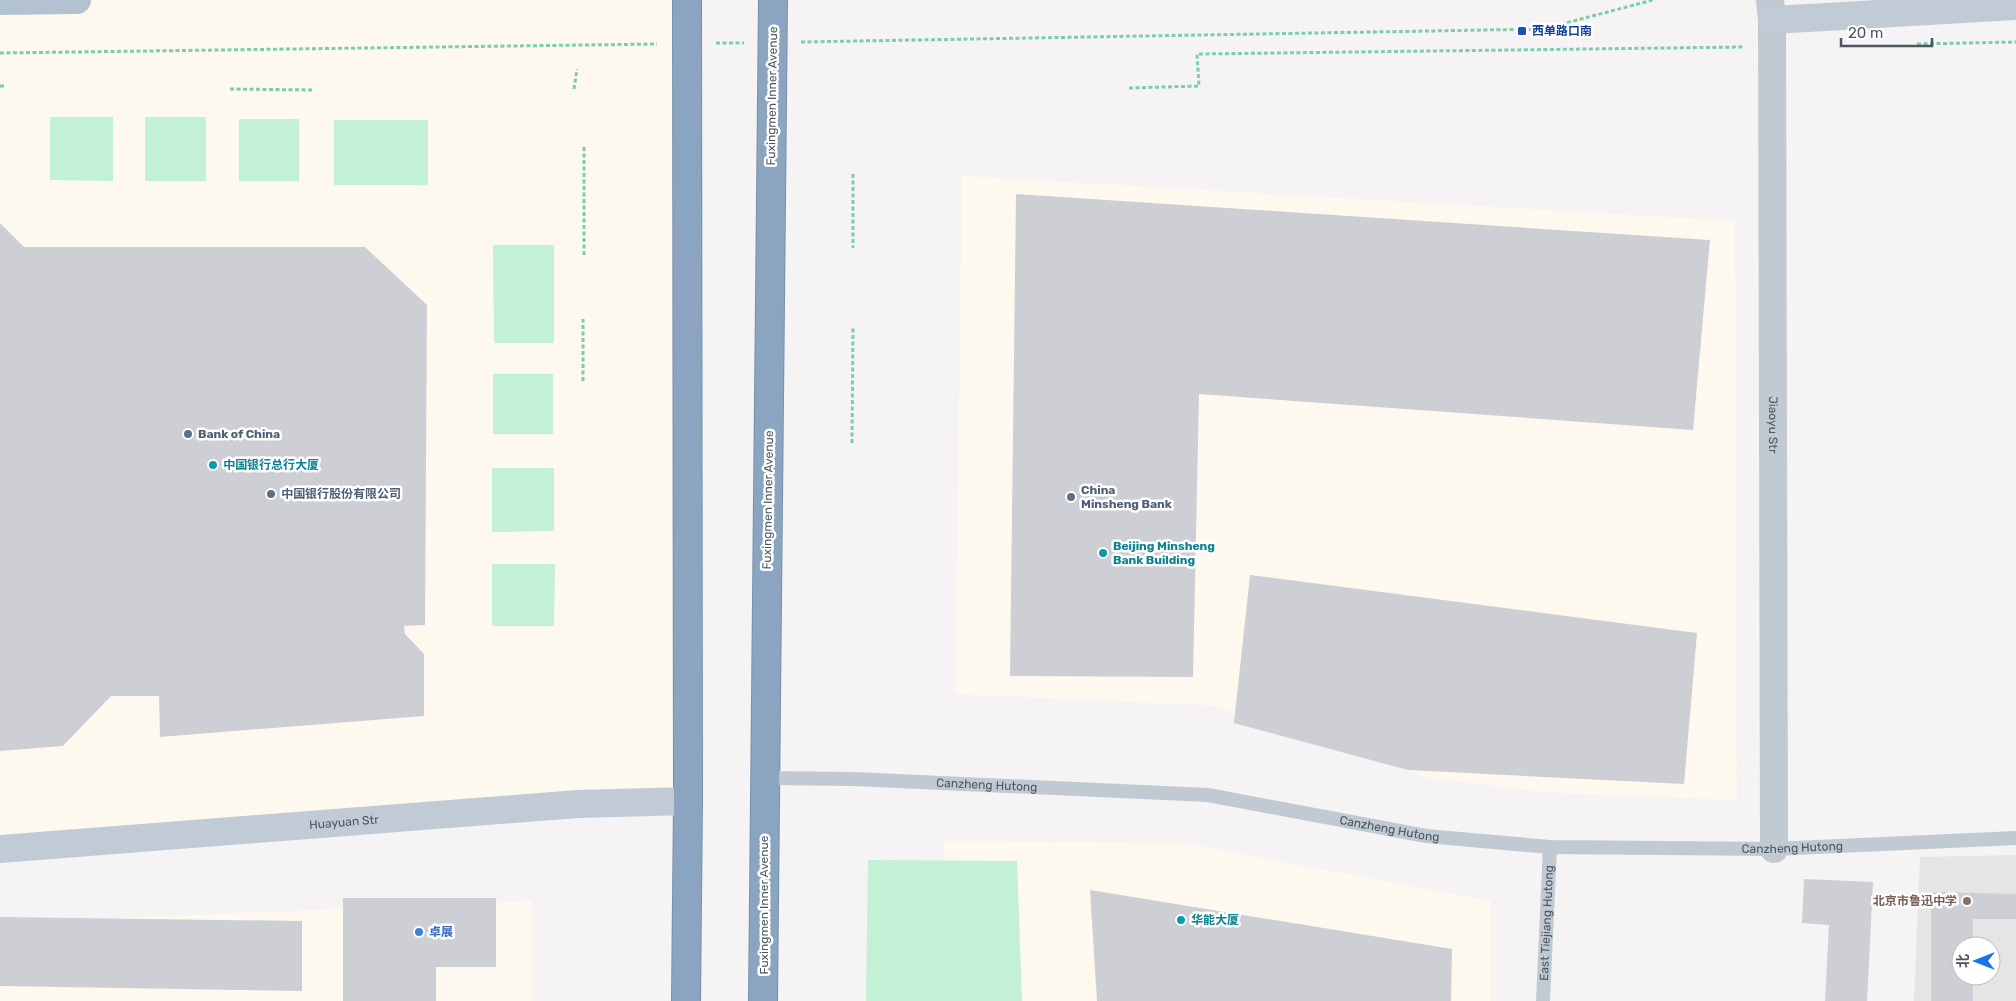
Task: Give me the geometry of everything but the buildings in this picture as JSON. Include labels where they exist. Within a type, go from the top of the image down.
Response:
[{"type":"highway","points":[[686,1001],[688,801],[687,0]]},
{"type":"highway","name":"Fuxingmen Inner Avenue","points":[[763,1001],[773,0]]},
{"type":"main road","points":[[0,1],[77,0]]},
{"type":"street","points":[[1771,10],[2016,6]]},
{"type":"street","name":"Jiaoyu Str","points":[[1771,10],[1774,849]]},
{"type":"street","name":"Huayuan Str","points":[[0,849],[578,804],[688,801]]},
{"type":"lane","name":"Canzheng Hutong","points":[[765,778],[854,779],[1208,795],[1426,836],[1550,847],[1774,849],[2016,838]]},
{"type":"lane","name":"East Tiejiang Hutong","points":[[1544,1001],[1550,847]]},
{"type":"path","points":[[1543,29],[1653,0]]},
{"type":"path","points":[[1130,88],[1199,86],[1197,54],[1748,47]]},
{"type":"path","points":[[574,89],[577,69]]},
{"type":"path","points":[[230,89],[312,90]]},
{"type":"path","points":[[584,146],[584,255]]},
{"type":"path","points":[[852,174],[852,248]]},
{"type":"path","points":[[583,319],[583,381]]},
{"type":"path","points":[[852,326],[852,443]]},
{"type":"shaded area","points":[[0,0],[695,0],[688,801],[0,850]]},
{"type":"shaded area","points":[[962,176],[1735,221],[1737,800],[1554,793],[1429,778],[1216,706],[955,694]]},
{"type":"shaded area","points":[[944,841],[1183,843],[1491,901],[1491,1001],[943,1001]]},
{"type":"shaded area","name":"北京市鲁迅中学","points":[[2016,855],[2016,1001],[1914,1001],[1920,857]]},
{"type":"shaded area","points":[[532,901],[532,1001],[0,1001],[0,923]]},
{"type":"green space","points":[[50,117],[113,117],[113,181],[50,180]]},
{"type":"green space","points":[[145,117],[206,117],[206,181],[145,181]]},
{"type":"green space","points":[[239,119],[299,119],[299,181],[239,181]]},
{"type":"green space","points":[[334,120],[428,120],[428,185],[334,185]]},
{"type":"green space","points":[[493,245],[554,245],[554,343],[494,343]]},
{"type":"green space","points":[[493,374],[553,374],[553,434],[493,434]]},
{"type":"green space","points":[[492,468],[554,468],[554,531],[492,532]]},
{"type":"green space","points":[[492,564],[555,564],[554,626],[492,626]]},
{"type":"green space","points":[[868,860],[1017,861],[1022,1001],[866,1001]]},
{"type":"place","name":"西单路口南","points":[[1522,31]]},
{"type":"place","name":"Bank of China","points":[[188,434]]},
{"type":"place","name":"中国银行总行大厦","points":[[213,465]]},
{"type":"place","name":"中国银行股份有限公司","points":[[271,494]]},
{"type":"place","name":"China Minsheng Bank","points":[[1071,497]]},
{"type":"place","name":"Beijing Minsheng Bank Building","points":[[1103,553]]},
{"type":"place","name":"北京市鲁迅中学","points":[[1967,901]]},
{"type":"place","name":"华能大厦","points":[[1181,920]]},
{"type":"place","name":"卓展","points":[[419,932]]}]
